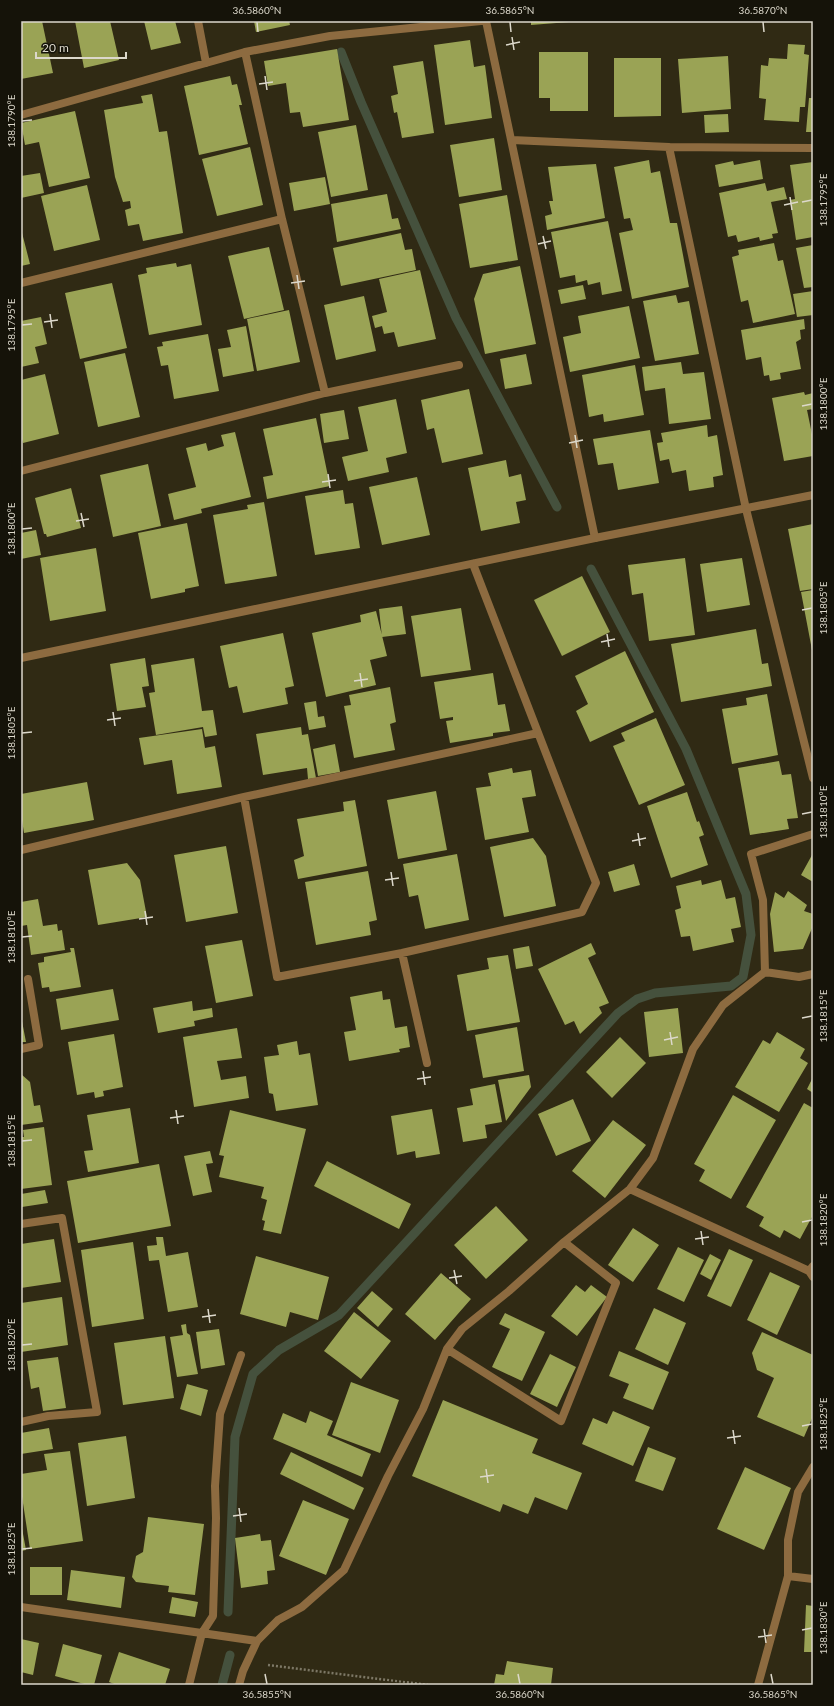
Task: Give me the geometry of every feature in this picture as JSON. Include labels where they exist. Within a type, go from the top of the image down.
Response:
[{"type":"street","points":[[198,21],[206,63]]},
{"type":"street","points":[[21,115],[245,52],[330,36],[481,21]]},
{"type":"street","points":[[486,21],[595,538]]},
{"type":"street","points":[[245,52],[282,219],[324,393]]},
{"type":"street","points":[[512,140],[670,146],[813,148]]},
{"type":"street","points":[[670,146],[746,509],[813,778]]},
{"type":"street","points":[[21,284],[282,219]]},
{"type":"street","points":[[21,471],[324,393],[459,365]]},
{"type":"street","points":[[21,658],[595,538],[813,495]]},
{"type":"street","points":[[244,797],[277,977],[402,953],[582,912],[596,883],[473,564]]},
{"type":"street","points":[[21,850],[244,797],[538,733]]},
{"type":"street","points":[[765,972],[762,900],[751,854],[813,834]]},
{"type":"street","points":[[402,953],[427,1063]]},
{"type":"street","points":[[239,1685],[247,1662],[257,1641],[278,1620],[302,1607],[344,1570],[388,1476],[423,1409],[447,1349],[462,1329],[509,1291],[564,1242],[630,1189],[653,1158],[692,1049],[722,1005],[765,972],[799,978],[813,974]]},
{"type":"street","points":[[21,1049],[39,1045],[28,979]]},
{"type":"street","points":[[630,1189],[812,1271]]},
{"type":"street","points":[[21,1224],[62,1218],[97,1412],[48,1416],[21,1422]]},
{"type":"street","points":[[447,1349],[561,1421],[616,1284],[564,1242]]},
{"type":"street","points":[[189,1685],[202,1633],[213,1616],[216,1518],[215,1486],[220,1414],[241,1356]]},
{"type":"street","points":[[758,1685],[788,1576],[788,1540],[798,1492],[813,1466]]},
{"type":"street","points":[[788,1576],[813,1579]]},
{"type":"street","points":[[21,1607],[257,1641]]},
{"type":"path","points":[[247,1662],[428,1685]]},
{"type":"building","points":[[21,21],[42,21],[53,73],[21,79]]},
{"type":"building","points":[[75,21],[110,21],[119,60],[84,68]]},
{"type":"building","points":[[144,21],[175,21],[181,43],[151,50]]},
{"type":"building","points":[[254,21],[289,21],[290,25],[256,32]]},
{"type":"building","points":[[531,21],[569,21],[569,22],[531,25]]},
{"type":"building","points":[[470,40],[474,67],[485,65],[492,118],[445,125],[434,45]]},
{"type":"building","points":[[788,44],[805,45],[804,54],[809,55],[805,107],[800,107],[799,122],[764,120],[766,99],[759,98],[761,65],[768,66],[769,58],[787,59]]},
{"type":"building","points":[[337,49],[349,120],[303,127],[300,112],[290,113],[286,83],[268,86],[264,61]]},
{"type":"building","points":[[539,52],[588,52],[588,111],[550,111],[550,98],[539,98]]},
{"type":"building","points":[[728,56],[731,109],[682,113],[678,59]]},
{"type":"building","points":[[614,58],[661,58],[661,116],[614,117]]},
{"type":"building","points":[[423,61],[434,133],[402,138],[397,112],[394,113],[391,96],[398,94],[393,66]]},
{"type":"building","points":[[230,76],[232,85],[237,84],[242,105],[239,105],[248,144],[199,155],[184,86]]},
{"type":"building","points":[[152,94],[159,132],[167,131],[183,233],[143,241],[139,224],[128,226],[125,210],[131,208],[130,201],[123,202],[115,177],[104,110],[143,103],[141,96]]},
{"type":"building","points":[[809,98],[813,98],[813,132],[806,132]]},
{"type":"building","points":[[75,111],[90,178],[49,187],[39,142],[25,145],[21,123]]},
{"type":"building","points":[[728,114],[729,132],[705,133],[704,115]]},
{"type":"building","points":[[356,125],[368,190],[331,197],[318,132]]},
{"type":"building","points":[[494,138],[502,190],[459,197],[450,145]]},
{"type":"building","points":[[250,147],[263,205],[217,216],[202,159]]},
{"type":"building","points":[[649,160],[651,173],[660,171],[670,223],[677,223],[689,287],[632,299],[619,233],[633,230],[630,218],[624,219],[614,167]]},
{"type":"building","points":[[760,160],[763,179],[719,187],[715,165],[733,161],[734,165]]},
{"type":"building","points":[[813,162],[813,237],[796,240],[790,200],[795,199],[790,165]]},
{"type":"building","points":[[596,164],[605,218],[547,230],[545,216],[552,214],[549,201],[553,201],[548,167]]},
{"type":"building","points":[[40,173],[44,193],[21,198],[21,176]]},
{"type":"building","points":[[325,177],[330,204],[294,211],[289,183]]},
{"type":"building","points":[[765,183],[767,191],[784,187],[787,199],[771,202],[778,233],[772,234],[773,238],[760,241],[759,237],[738,242],[736,235],[728,237],[719,193]]},
{"type":"building","points":[[87,185],[100,240],[54,251],[41,196]]},
{"type":"building","points":[[387,194],[392,219],[398,218],[401,229],[337,242],[331,204]]},
{"type":"building","points":[[507,195],[518,260],[470,268],[459,204]]},
{"type":"building","points":[[608,221],[622,291],[602,295],[600,282],[588,285],[587,280],[576,283],[575,275],[560,278],[551,232]]},
{"type":"building","points":[[21,229],[30,264],[21,266]]},
{"type":"building","points":[[401,233],[405,250],[412,249],[416,270],[341,286],[333,248]]},
{"type":"building","points":[[774,243],[778,261],[783,260],[795,314],[753,323],[748,300],[741,302],[732,257],[739,255],[738,250]]},
{"type":"building","points":[[813,245],[813,287],[804,288],[796,248]]},
{"type":"building","points":[[269,247],[284,310],[244,319],[228,256]]},
{"type":"building","points":[[176,263],[177,267],[191,264],[202,325],[149,335],[138,275],[147,273],[146,268]]},
{"type":"building","points":[[520,266],[536,344],[485,354],[474,299],[483,274]]},
{"type":"building","points":[[420,270],[436,339],[398,347],[394,332],[384,334],[382,326],[375,328],[372,316],[387,312],[379,279]]},
{"type":"building","points":[[112,283],[127,348],[80,359],[65,293]]},
{"type":"building","points":[[583,285],[586,299],[561,304],[558,290]]},
{"type":"building","points":[[813,291],[813,315],[797,317],[793,294]]},
{"type":"building","points":[[676,295],[678,303],[689,301],[699,354],[655,361],[643,301]]},
{"type":"building","points":[[364,296],[376,351],[336,360],[324,305]]},
{"type":"building","points":[[629,306],[640,358],[570,372],[563,337],[581,333],[578,316]]},
{"type":"building","points":[[289,310],[300,362],[257,371],[247,319]]},
{"type":"building","points":[[41,317],[47,344],[35,347],[39,363],[21,367],[21,321]]},
{"type":"building","points":[[804,319],[805,329],[800,330],[801,339],[796,342],[801,369],[780,373],[781,379],[770,381],[769,375],[764,376],[761,357],[746,360],[741,330]]},
{"type":"building","points":[[246,326],[254,371],[223,377],[218,349],[231,347],[227,330]]},
{"type":"building","points":[[208,334],[219,391],[174,399],[168,365],[161,366],[157,347],[163,346],[162,342]]},
{"type":"building","points":[[125,353],[140,417],[98,427],[84,362]]},
{"type":"building","points":[[526,354],[532,384],[505,389],[500,359]]},
{"type":"building","points":[[681,362],[683,374],[704,372],[711,419],[669,424],[665,388],[645,391],[642,367]]},
{"type":"building","points":[[635,365],[644,415],[604,422],[603,414],[589,417],[582,375]]},
{"type":"building","points":[[45,374],[59,434],[23,443],[21,435],[21,380]]},
{"type":"building","points":[[469,389],[483,454],[442,463],[434,428],[427,430],[421,400]]},
{"type":"building","points":[[804,392],[805,395],[813,393],[813,409],[807,410],[813,439],[813,456],[784,461],[772,398]]},
{"type":"building","points":[[396,399],[407,453],[386,458],[389,472],[348,481],[342,457],[368,451],[358,407]]},
{"type":"building","points":[[344,410],[349,439],[324,443],[320,414]]},
{"type":"building","points":[[316,418],[330,486],[267,499],[263,477],[273,475],[263,429]]},
{"type":"building","points":[[707,425],[708,437],[717,435],[723,475],[713,477],[714,487],[689,491],[686,470],[672,473],[669,459],[660,461],[657,443],[663,442],[661,433]]},
{"type":"building","points":[[650,430],[659,483],[618,490],[613,463],[598,465],[593,439]]},
{"type":"building","points":[[235,432],[251,497],[201,509],[202,513],[174,520],[168,494],[196,487],[186,448],[206,443],[208,451],[224,446],[221,435]]},
{"type":"building","points":[[506,460],[509,477],[521,474],[526,500],[516,502],[520,523],[481,531],[468,468]]},
{"type":"building","points":[[148,464],[161,526],[113,537],[100,475]]},
{"type":"building","points":[[417,477],[430,535],[382,545],[369,487]]},
{"type":"building","points":[[71,488],[81,528],[47,537],[46,534],[44,534],[35,498]]},
{"type":"building","points":[[343,490],[345,504],[353,503],[360,548],[315,555],[305,496]]},
{"type":"building","points":[[264,502],[277,576],[225,584],[213,515],[248,509],[247,505]]},
{"type":"building","points":[[187,523],[199,586],[185,589],[185,592],[151,599],[138,533]]},
{"type":"building","points":[[813,524],[813,589],[800,591],[788,529]]},
{"type":"building","points":[[36,530],[41,555],[21,559],[21,533]]},
{"type":"building","points":[[96,548],[106,611],[50,621],[40,558]]},
{"type":"building","points":[[685,558],[695,635],[649,641],[643,593],[632,595],[628,565]]},
{"type":"building","points":[[742,558],[750,605],[707,612],[700,564]]},
{"type":"building","points":[[582,576],[610,632],[562,656],[534,600]]},
{"type":"building","points":[[813,590],[813,650],[812,650],[801,592]]},
{"type":"building","points":[[402,606],[406,634],[382,637],[379,609]]},
{"type":"building","points":[[461,608],[471,670],[421,677],[411,616]]},
{"type":"building","points":[[376,611],[387,656],[370,660],[376,685],[326,697],[312,633],[361,622],[360,615]]},
{"type":"building","points":[[756,629],[762,664],[768,663],[772,686],[681,702],[671,644]]},
{"type":"building","points":[[283,633],[294,686],[285,688],[288,704],[243,713],[237,686],[229,688],[220,646]]},
{"type":"building","points":[[625,651],[654,712],[590,742],[576,711],[588,704],[575,676]]},
{"type":"building","points":[[145,658],[149,686],[142,687],[146,707],[117,711],[110,664]]},
{"type":"building","points":[[194,658],[202,711],[213,710],[217,735],[205,737],[203,727],[156,735],[149,693],[155,692],[151,665]]},
{"type":"building","points":[[493,673],[498,705],[505,704],[510,731],[493,733],[493,736],[450,743],[446,721],[453,720],[453,717],[440,719],[434,682]]},
{"type":"building","points":[[390,687],[396,722],[390,724],[395,750],[354,758],[344,706],[351,705],[349,695]]},
{"type":"building","points":[[767,694],[778,755],[732,764],[722,709],[747,705],[746,698]]},
{"type":"building","points":[[316,701],[318,717],[324,716],[326,727],[309,730],[304,703]]},
{"type":"building","points":[[656,718],[685,785],[639,805],[613,746],[625,741],[621,733]]},
{"type":"building","points":[[301,727],[302,735],[308,734],[316,778],[308,779],[307,768],[263,775],[256,734]]},
{"type":"building","points":[[202,729],[205,748],[215,746],[222,787],[177,794],[172,760],[144,765],[139,738]]},
{"type":"building","points":[[335,744],[340,772],[318,776],[313,749]]},
{"type":"building","points":[[779,761],[782,775],[791,774],[798,818],[787,819],[789,829],[750,835],[738,768]]},
{"type":"building","points":[[512,768],[513,773],[531,770],[536,796],[522,798],[529,832],[485,840],[476,788],[491,786],[488,773]]},
{"type":"building","points":[[87,782],[94,820],[24,833],[21,814],[21,794]]},
{"type":"building","points":[[436,791],[447,850],[398,859],[387,800]]},
{"type":"building","points":[[687,792],[697,822],[699,821],[704,835],[699,837],[708,865],[671,878],[647,806]]},
{"type":"building","points":[[355,800],[367,866],[298,879],[294,860],[304,856],[297,819],[344,811],[343,802]]},
{"type":"building","points":[[533,838],[546,856],[556,906],[504,917],[490,847]]},
{"type":"building","points":[[226,846],[238,913],[186,922],[174,855]]},
{"type":"building","points":[[457,854],[469,920],[425,929],[418,895],[409,897],[403,864]]},
{"type":"building","points":[[813,855],[813,882],[801,875]]},
{"type":"building","points":[[127,863],[140,880],[147,917],[98,925],[88,870]]},
{"type":"building","points":[[634,864],[640,885],[614,892],[608,872]]},
{"type":"building","points":[[368,871],[377,920],[369,922],[371,935],[316,945],[305,882]]},
{"type":"building","points":[[701,880],[702,885],[721,880],[726,899],[735,897],[741,927],[731,929],[734,942],[693,951],[690,936],[681,937],[675,910],[681,908],[676,886]]},
{"type":"building","points":[[788,891],[807,905],[804,911],[813,914],[813,926],[803,949],[774,952],[770,914],[775,892],[784,898]]},
{"type":"building","points":[[38,899],[43,926],[57,924],[58,931],[62,930],[65,950],[31,955],[27,925],[21,926],[21,902]]},
{"type":"building","points":[[242,940],[253,996],[216,1003],[205,946]]},
{"type":"building","points":[[591,943],[596,954],[588,958],[609,1003],[599,1007],[602,1013],[580,1034],[574,1021],[565,1025],[538,969]]},
{"type":"building","points":[[529,946],[533,966],[516,969],[513,949]]},
{"type":"building","points":[[70,948],[74,948],[81,987],[50,992],[49,987],[42,988],[38,963],[44,962],[44,957],[71,952]]},
{"type":"building","points":[[508,955],[520,1022],[467,1031],[457,975],[489,969],[487,958]]},
{"type":"building","points":[[113,989],[119,1020],[61,1030],[56,999]]},
{"type":"building","points":[[382,991],[383,1000],[390,999],[395,1028],[407,1026],[410,1047],[399,1049],[400,1052],[349,1061],[344,1032],[356,1030],[350,997]]},
{"type":"building","points":[[192,1001],[193,1011],[212,1008],[213,1017],[194,1021],[195,1026],[158,1033],[153,1008]]},
{"type":"building","points":[[678,1008],[683,1053],[649,1057],[644,1012]]},
{"type":"building","points":[[21,1016],[26,1042],[21,1042]]},
{"type":"building","points":[[517,1027],[524,1071],[483,1078],[475,1035]]},
{"type":"building","points":[[237,1028],[242,1058],[217,1061],[221,1080],[246,1076],[249,1098],[194,1107],[183,1037]]},
{"type":"building","points":[[777,1032],[805,1049],[800,1058],[808,1063],[779,1112],[735,1087],[763,1040],[770,1044]]},
{"type":"building","points":[[114,1034],[123,1087],[103,1091],[104,1096],[95,1098],[94,1092],[77,1095],[68,1042]]},
{"type":"building","points":[[620,1037],[646,1063],[612,1098],[586,1072]]},
{"type":"building","points":[[297,1041],[299,1055],[310,1053],[318,1105],[276,1111],[273,1094],[269,1093],[264,1057],[279,1055],[277,1045]]},
{"type":"building","points":[[21,1074],[30,1082],[34,1106],[40,1105],[43,1122],[21,1125]]},
{"type":"building","points":[[529,1075],[531,1087],[506,1121],[498,1080]]},
{"type":"building","points":[[813,1077],[813,1093],[807,1089]]},
{"type":"building","points":[[495,1084],[502,1122],[485,1125],[487,1138],[463,1142],[457,1108],[473,1105],[470,1089]]},
{"type":"building","points":[[733,1095],[776,1120],[731,1199],[699,1181],[705,1170],[694,1164]]},
{"type":"building","points":[[573,1099],[591,1141],[556,1156],[538,1114]]},
{"type":"building","points":[[804,1103],[813,1108],[813,1215],[800,1239],[784,1230],[780,1238],[759,1226],[764,1217],[746,1207]]},
{"type":"building","points":[[130,1108],[139,1163],[88,1172],[84,1151],[93,1150],[87,1115]]},
{"type":"building","points":[[432,1109],[440,1154],[416,1158],[415,1151],[397,1155],[391,1116]]},
{"type":"building","points":[[230,1110],[306,1129],[281,1234],[263,1230],[265,1221],[262,1220],[267,1200],[261,1198],[264,1187],[219,1177],[224,1156],[219,1155]]},
{"type":"building","points":[[613,1120],[646,1145],[605,1198],[572,1171]]},
{"type":"building","points":[[44,1127],[52,1185],[21,1189],[21,1137],[24,1137],[23,1130]]},
{"type":"building","points":[[210,1151],[213,1163],[206,1164],[212,1192],[193,1196],[184,1156]]},
{"type":"building","points":[[327,1161],[411,1204],[399,1229],[314,1186]]},
{"type":"building","points":[[159,1164],[171,1226],[78,1243],[67,1181]]},
{"type":"building","points":[[45,1190],[48,1203],[22,1207],[21,1194]]},
{"type":"building","points":[[496,1206],[528,1240],[486,1279],[454,1245]]},
{"type":"building","points":[[633,1228],[659,1245],[633,1282],[608,1265]]},
{"type":"building","points":[[156,1237],[163,1237],[166,1256],[188,1252],[198,1307],[168,1312],[159,1260],[149,1261],[147,1246],[157,1245]]},
{"type":"building","points":[[54,1239],[61,1282],[21,1288],[21,1244]]},
{"type":"building","points":[[133,1242],[144,1319],[92,1327],[81,1250]]},
{"type":"building","points":[[678,1247],[704,1260],[684,1302],[657,1289]]},
{"type":"building","points":[[729,1249],[753,1260],[731,1307],[707,1296]]},
{"type":"building","points":[[710,1254],[721,1260],[711,1280],[700,1274]]},
{"type":"building","points":[[256,1256],[329,1277],[318,1320],[290,1312],[286,1327],[240,1314]]},
{"type":"building","points":[[770,1272],[800,1286],[777,1335],[747,1320]]},
{"type":"building","points":[[441,1273],[471,1299],[435,1340],[405,1314]]},
{"type":"building","points":[[576,1285],[585,1292],[591,1285],[607,1297],[577,1336],[551,1316]]},
{"type":"building","points":[[372,1291],[393,1309],[378,1327],[357,1308]]},
{"type":"building","points":[[62,1297],[68,1345],[21,1352],[21,1303]]},
{"type":"building","points":[[654,1308],[686,1323],[668,1365],[635,1349]]},
{"type":"building","points":[[354,1312],[391,1341],[361,1379],[324,1351]]},
{"type":"building","points":[[505,1313],[545,1332],[522,1381],[492,1367],[510,1329],[499,1324]]},
{"type":"building","points":[[186,1324],[187,1333],[190,1335],[198,1374],[177,1377],[170,1337],[183,1335],[181,1325]]},
{"type":"building","points":[[219,1329],[225,1365],[201,1369],[196,1332]]},
{"type":"building","points":[[762,1332],[813,1355],[813,1416],[804,1437],[757,1417],[774,1378],[757,1370],[752,1353]]},
{"type":"building","points":[[165,1336],[174,1398],[123,1405],[114,1343]]},
{"type":"building","points":[[619,1351],[669,1372],[653,1410],[623,1398],[629,1384],[609,1376]]},
{"type":"building","points":[[550,1354],[576,1367],[557,1407],[530,1394]]},
{"type":"building","points":[[58,1357],[66,1408],[43,1411],[39,1387],[31,1389],[27,1361]]},
{"type":"building","points":[[351,1382],[399,1400],[380,1453],[332,1435]]},
{"type":"building","points":[[187,1384],[208,1390],[201,1416],[180,1409]]},
{"type":"building","points":[[443,1400],[538,1439],[532,1453],[582,1473],[567,1510],[535,1497],[528,1514],[503,1504],[500,1512],[412,1476]]},
{"type":"building","points":[[310,1411],[333,1421],[327,1435],[371,1454],[362,1477],[273,1439],[283,1413],[306,1423]]},
{"type":"building","points":[[613,1411],[650,1427],[633,1466],[582,1444],[593,1418],[607,1424]]},
{"type":"building","points":[[49,1428],[53,1449],[21,1454],[21,1433]]},
{"type":"building","points":[[126,1436],[135,1498],[87,1506],[78,1443]]},
{"type":"building","points":[[648,1447],[676,1458],[663,1491],[635,1481]]},
{"type":"building","points":[[70,1451],[83,1541],[30,1549],[21,1490],[21,1474],[47,1470],[44,1454]]},
{"type":"building","points":[[291,1452],[364,1488],[354,1510],[280,1474]]},
{"type":"building","points":[[745,1467],[791,1488],[764,1550],[717,1529]]},
{"type":"building","points":[[303,1500],[349,1519],[326,1575],[279,1556]]},
{"type":"building","points":[[148,1517],[204,1524],[195,1595],[168,1592],[169,1586],[136,1582],[132,1577],[136,1556],[143,1552]]},
{"type":"building","points":[[21,1523],[26,1550],[21,1551]]},
{"type":"building","points":[[260,1534],[261,1541],[271,1540],[275,1570],[267,1571],[268,1584],[241,1588],[235,1538]]},
{"type":"building","points":[[30,1567],[62,1567],[62,1595],[30,1595]]},
{"type":"building","points":[[71,1570],[125,1577],[121,1608],[67,1600]]},
{"type":"building","points":[[172,1597],[198,1602],[195,1617],[169,1613]]},
{"type":"building","points":[[806,1605],[813,1606],[813,1652],[804,1652]]},
{"type":"building","points":[[21,1639],[39,1643],[33,1675],[21,1672]]},
{"type":"building","points":[[63,1644],[102,1655],[94,1685],[88,1685],[55,1676]]},
{"type":"building","points":[[119,1652],[170,1669],[165,1685],[117,1685],[109,1682]]},
{"type":"building","points":[[507,1661],[553,1668],[551,1685],[494,1685],[496,1674],[504,1675]]},
{"type":"waterway","points":[[341,52],[361,102],[456,318],[557,507]]},
{"type":"waterway","points":[[228,1612],[235,1437],[253,1374],[279,1350],[339,1315],[618,1013],[637,999],[655,993],[731,986],[743,977],[751,935],[746,894],[686,749],[591,569]]},
{"type":"waterway","points":[[222,1685],[230,1655]]}]
